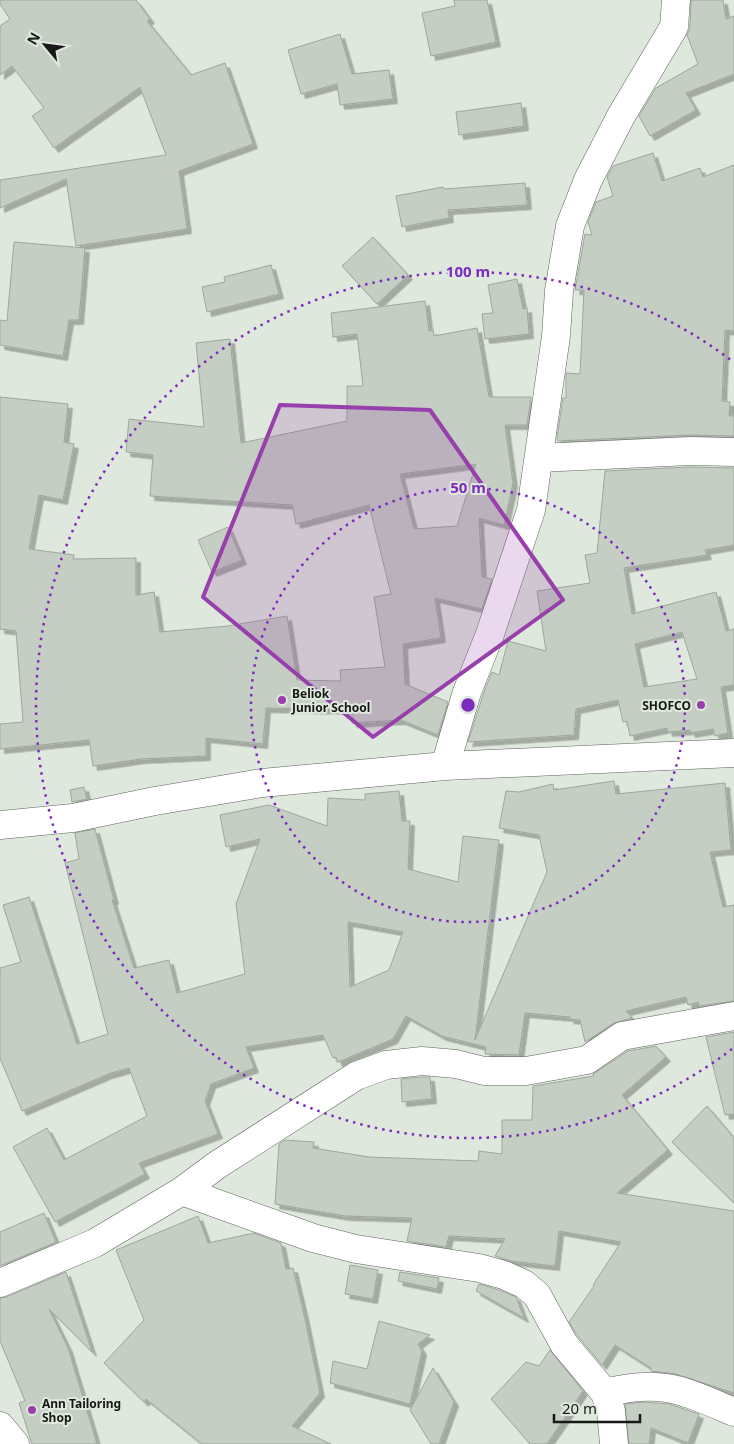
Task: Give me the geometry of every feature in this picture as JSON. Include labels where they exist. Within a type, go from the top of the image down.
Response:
[{"type":"street","points":[[445,766],[467,692],[490,634],[532,510],[556,336],[559,291],[570,226],[588,180],[620,116],[674,27],[676,0]]},
{"type":"street","points":[[539,458],[690,451],[734,452]]},
{"type":"street","points":[[0,825],[73,818],[155,801],[262,783],[445,766],[734,753]]},
{"type":"street","points":[[0,1283],[95,1243],[182,1191],[356,1076],[386,1065],[422,1061],[456,1064],[484,1071],[526,1071],[587,1060],[622,1036],[734,1016]]},
{"type":"street","points":[[182,1191],[313,1238],[356,1249],[479,1268],[504,1275],[524,1284],[537,1296],[564,1344],[605,1393],[611,1411],[614,1444]]},
{"type":"street","points":[[605,1393],[639,1386],[660,1386],[694,1395],[734,1412]]},
{"type":"street","points":[[0,1426],[15,1444]]},
{"type":"highlighted area","points":[[280,405],[430,410],[563,600],[373,737],[203,597]]},
{"type":"building","points":[[0,0],[136,0],[150,19],[147,21],[191,75],[225,63],[253,144],[179,171],[187,229],[76,246],[66,179],[0,208],[0,180],[166,155],[140,87],[54,148],[32,116],[44,108],[12,66],[0,75],[0,26],[10,19],[0,4]]},
{"type":"building","points":[[454,0],[487,0],[496,42],[431,56],[422,13],[455,6]]},
{"type":"building","points":[[691,0],[723,0],[726,19],[734,16],[734,74],[686,93],[696,110],[650,136],[639,116],[656,88],[698,64],[687,35],[690,28]]},
{"type":"building","points":[[340,34],[352,74],[389,70],[393,99],[340,105],[337,84],[301,94],[288,50]]},
{"type":"building","points":[[521,103],[524,126],[459,135],[456,112]]},
{"type":"building","points":[[653,153],[662,181],[700,168],[703,177],[734,165],[734,331],[725,330],[722,401],[730,402],[729,416],[734,416],[734,436],[689,435],[558,441],[563,398],[566,398],[566,373],[580,374],[584,290],[575,290],[585,234],[592,235],[588,222],[596,202],[613,196],[607,177],[613,166]]},
{"type":"building","points":[[525,183],[527,205],[448,210],[449,218],[402,227],[396,196],[443,187],[444,189]]},
{"type":"building","points":[[373,237],[408,275],[377,304],[342,266]]},
{"type":"building","points":[[14,242],[85,248],[79,320],[69,320],[63,356],[0,345],[0,320],[7,321]]},
{"type":"building","points":[[271,265],[279,294],[207,312],[202,287],[225,282],[224,277]]},
{"type":"building","points":[[517,279],[523,309],[527,308],[529,334],[485,339],[482,314],[493,313],[488,285]]},
{"type":"building","points":[[425,301],[429,331],[433,330],[434,336],[477,328],[489,397],[531,397],[527,425],[505,425],[513,483],[504,525],[479,518],[482,577],[492,579],[482,609],[435,598],[441,638],[403,644],[405,684],[448,702],[438,735],[401,720],[352,723],[352,710],[266,708],[263,744],[206,738],[206,756],[141,759],[93,766],[89,740],[0,749],[0,724],[23,722],[16,631],[0,629],[0,397],[68,404],[64,442],[74,444],[63,500],[39,495],[29,549],[74,555],[73,559],[136,558],[136,595],[154,592],[160,632],[228,626],[287,616],[297,680],[341,681],[340,670],[385,667],[374,597],[391,594],[369,505],[296,524],[292,505],[150,496],[153,455],[126,452],[129,419],[204,427],[196,343],[230,339],[241,443],[347,421],[347,386],[363,386],[357,334],[333,337],[331,313]],"holes":[[[476,464],[457,526],[414,529],[400,474]]]},
{"type":"building","points":[[690,467],[734,468],[734,545],[705,550],[707,555],[624,568],[632,614],[716,592],[726,631],[734,629],[734,685],[721,687],[728,733],[715,736],[713,729],[691,733],[690,730],[668,732],[667,728],[630,736],[627,721],[623,722],[618,700],[576,709],[574,735],[468,742],[492,672],[499,675],[508,641],[546,651],[537,591],[590,583],[585,555],[597,553],[605,471]],"holes":[[[682,632],[697,679],[644,687],[635,644]]]},
{"type":"building","points":[[228,527],[242,560],[212,572],[198,540]]},
{"type":"building","points":[[614,781],[616,794],[725,783],[731,850],[710,852],[723,907],[734,905],[734,1001],[699,1006],[698,1002],[688,1005],[686,997],[626,1011],[632,1018],[614,1023],[585,1042],[580,1020],[569,1019],[570,1017],[525,1013],[519,1055],[485,1054],[486,1047],[442,1036],[406,1016],[393,1039],[338,1062],[336,1057],[333,1058],[323,1035],[246,1047],[254,1068],[211,1084],[205,1101],[218,1134],[139,1163],[145,1174],[55,1222],[13,1147],[47,1128],[64,1160],[147,1116],[129,1068],[108,1074],[22,1111],[0,1058],[0,968],[21,962],[3,905],[29,897],[77,1044],[108,1034],[65,863],[79,859],[75,833],[95,829],[114,900],[112,900],[134,968],[169,960],[177,993],[245,974],[236,904],[260,839],[226,847],[220,815],[269,805],[327,826],[328,798],[365,800],[365,794],[399,791],[402,821],[410,821],[408,869],[458,882],[463,836],[499,840],[475,1040],[547,872],[539,835],[499,828],[506,791],[519,792],[553,784],[554,790]],"holes":[[[348,922],[403,932],[389,970],[350,987]]]},
{"type":"building","points":[[84,787],[87,799],[72,802],[70,790]]},
{"type":"building","points":[[734,1032],[734,1114],[725,1115],[706,1037]]},
{"type":"building","points":[[656,1046],[666,1057],[622,1095],[668,1150],[617,1193],[734,1211],[734,1393],[676,1374],[651,1371],[651,1368],[615,1345],[602,1365],[577,1335],[569,1322],[621,1242],[559,1231],[555,1266],[511,1261],[495,1256],[505,1239],[449,1236],[446,1247],[407,1241],[412,1218],[345,1216],[275,1204],[279,1144],[285,1140],[314,1142],[313,1148],[369,1157],[478,1161],[479,1151],[502,1154],[502,1120],[532,1120],[533,1086],[594,1076],[593,1074],[628,1051]]},
{"type":"building","points":[[430,1077],[432,1099],[402,1102],[401,1079]]},
{"type":"building","points":[[707,1106],[734,1138],[734,1203],[672,1142]]},
{"type":"building","points":[[44,1213],[56,1242],[0,1266],[0,1232]]},
{"type":"building","points":[[198,1216],[208,1243],[254,1233],[281,1243],[286,1269],[293,1268],[320,1393],[292,1426],[331,1444],[202,1444],[146,1399],[144,1402],[104,1363],[144,1320],[116,1250]]},
{"type":"building","points":[[350,1265],[378,1270],[373,1299],[345,1294]]},
{"type":"building","points":[[66,1272],[92,1352],[49,1309],[68,1348],[97,1444],[32,1444],[19,1403],[25,1401],[0,1341],[0,1298]]},
{"type":"building","points":[[400,1272],[439,1278],[437,1289],[398,1281]]},
{"type":"building","points":[[479,1284],[516,1297],[524,1318],[476,1291]]},
{"type":"building","points":[[379,1321],[430,1335],[418,1344],[422,1351],[410,1404],[330,1383],[333,1361],[367,1369]]},
{"type":"building","points":[[550,1350],[583,1391],[547,1444],[530,1444],[491,1399],[526,1362],[539,1366]]},
{"type":"building","points":[[433,1368],[454,1402],[439,1444],[431,1444],[410,1410]]},
{"type":"building","points":[[643,1402],[669,1404],[699,1414],[688,1443],[651,1428],[649,1444],[629,1444],[625,1404]]},
{"type":"place","name":"Beliok Junior School","points":[[282,700]]},
{"type":"place","name":"SHOFCO","points":[[701,705]]},
{"type":"place","name":"Ann Tailoring Shop","points":[[32,1410]]}]
